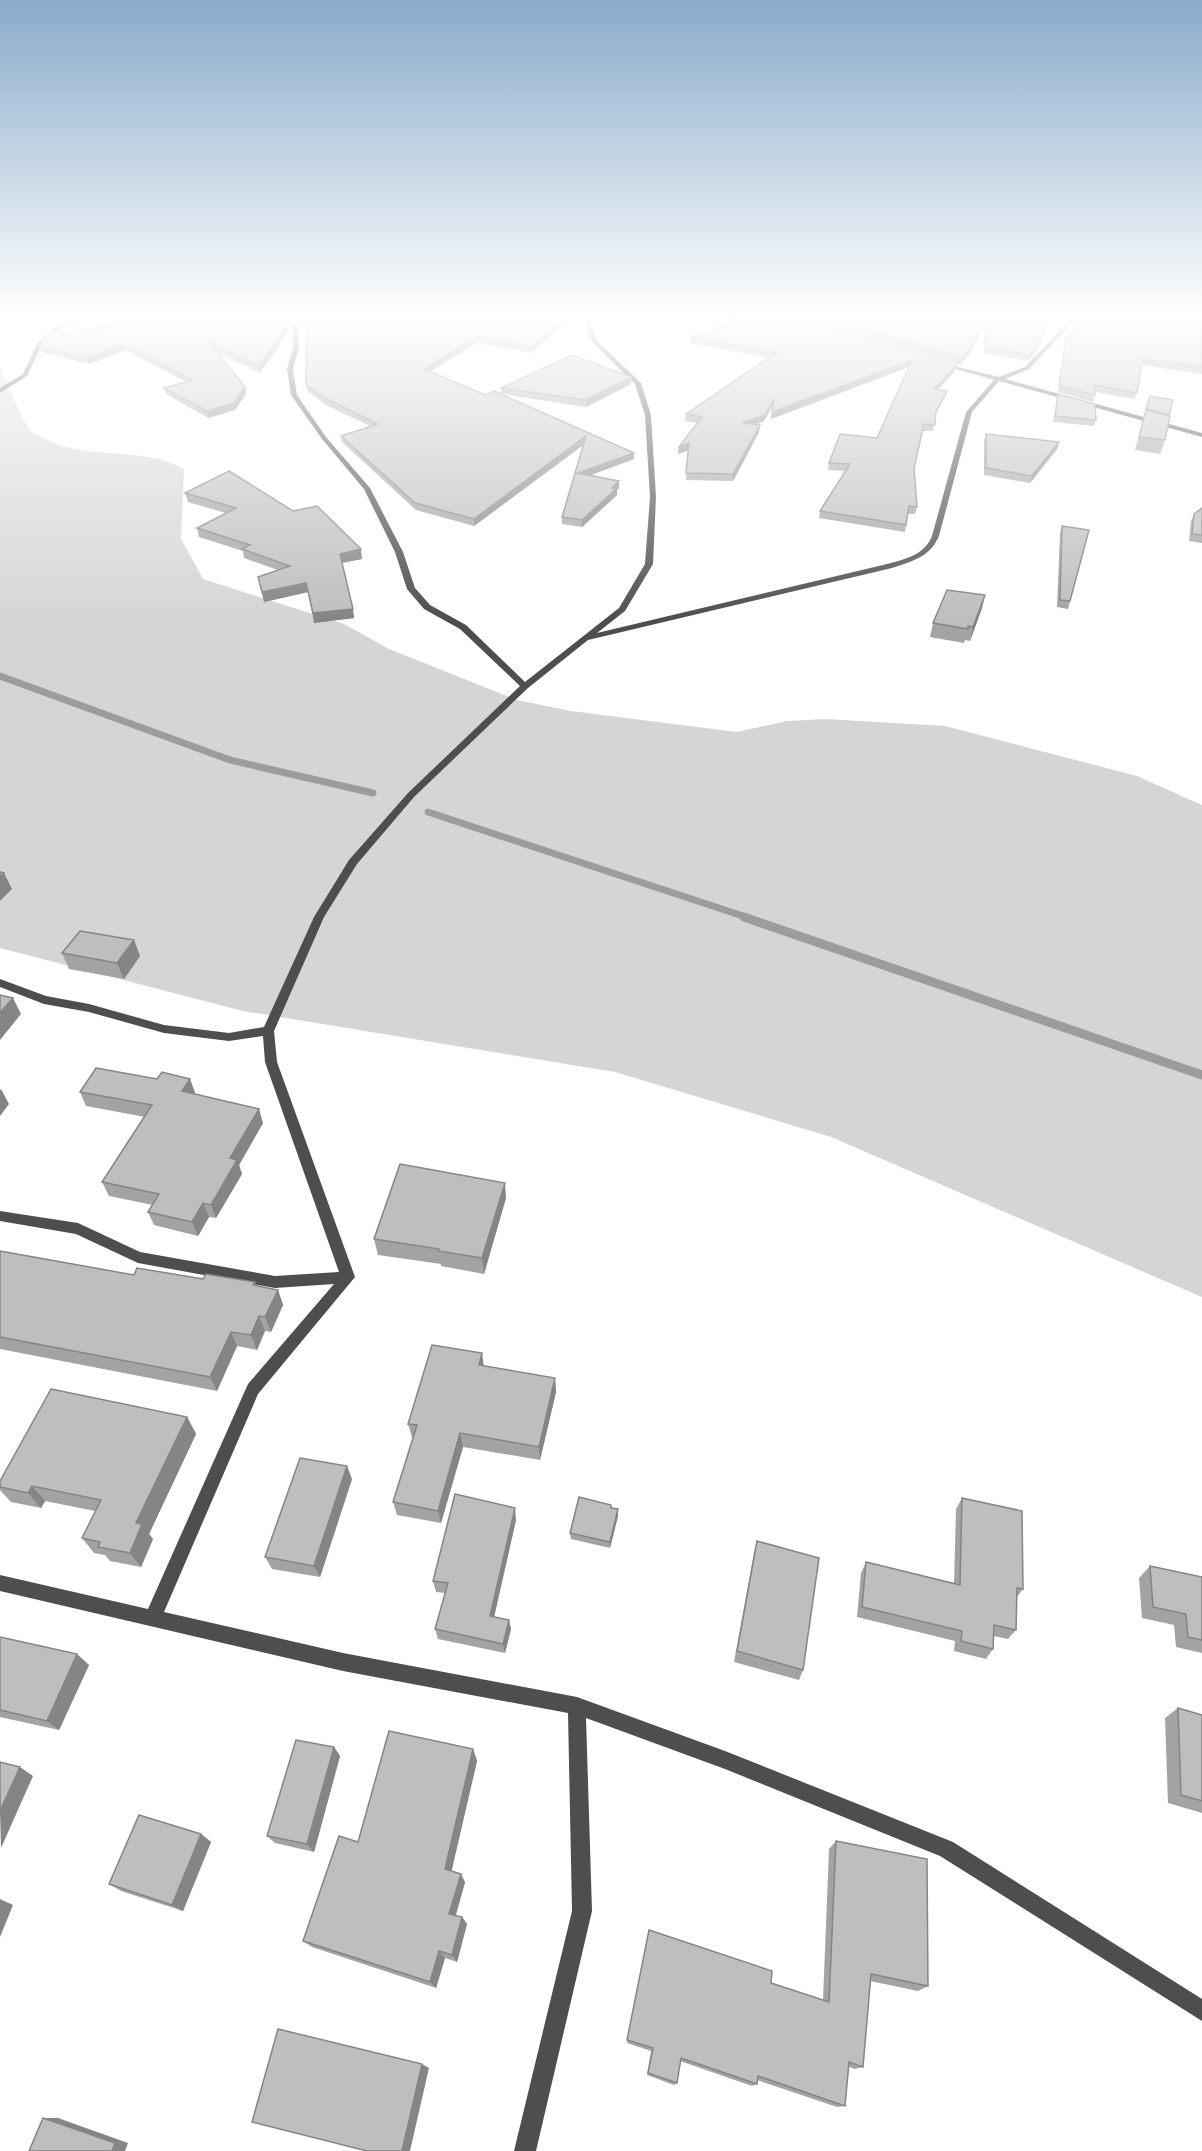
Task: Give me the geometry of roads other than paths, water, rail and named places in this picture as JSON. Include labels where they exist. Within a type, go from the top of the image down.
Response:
[{"type":"street","points":[[310,418],[367,488],[399,552],[411,590],[427,607],[463,627],[525,686]]},
{"type":"street","points":[[348,1277],[271,1062],[268,1030],[319,917],[353,862],[411,795],[525,686],[622,609],[649,564],[653,497],[648,418]]},
{"type":"street","points":[[582,639],[922,556],[936,540],[967,418]]},
{"type":"street","points":[[1140,418],[1202,435]]},
{"type":"street","points":[[0,983],[44,999],[89,1008],[164,1029],[229,1037],[268,1030]]},
{"type":"street","points":[[0,1216],[78,1229],[138,1257],[275,1282],[348,1277]]},
{"type":"street","points":[[153,1618],[253,1389],[348,1277]]},
{"type":"street","points":[[0,1583],[343,1662],[577,1706],[725,1760],[946,1849],[1202,2011]]},
{"type":"street","points":[[525,2151],[582,1911],[577,1706]]},
{"type":"waterway","points":[[0,676],[230,760],[373,793]]},
{"type":"waterway","points":[[428,812],[749,918]]},
{"type":"waterway","points":[[744,917],[1202,1075]]}]
